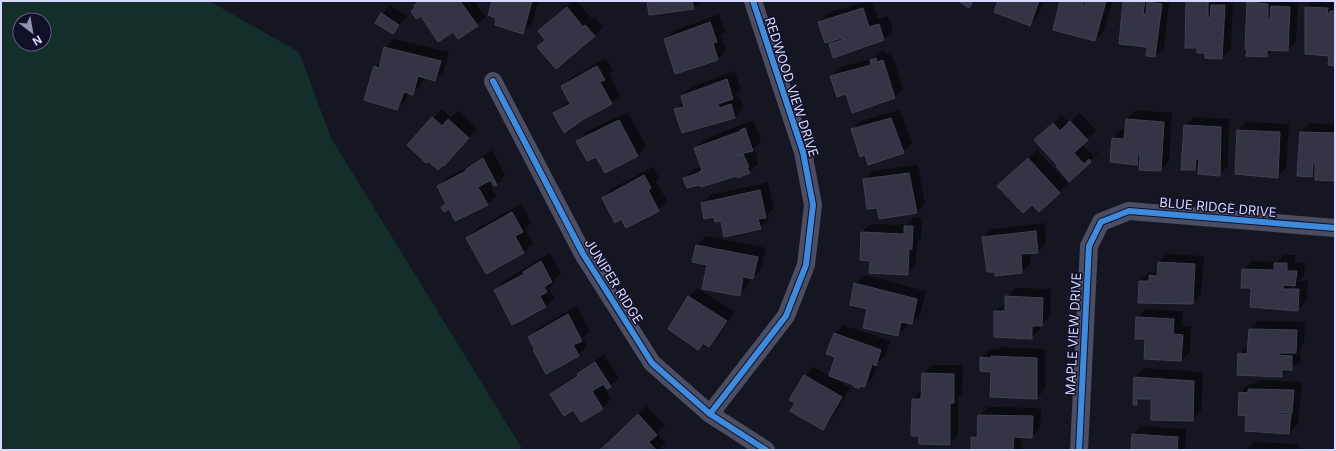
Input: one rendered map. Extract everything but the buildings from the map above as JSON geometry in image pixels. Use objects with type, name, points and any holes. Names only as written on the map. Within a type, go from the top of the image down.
[{"type":"street","name":"REDWOOD VIEW DRIVE","points":[[710,414],[786,316],[806,265],[813,205],[803,152],[753,1]]},
{"type":"street","name":"JUNIPER RIDGE","points":[[493,82],[583,254],[652,363],[710,414],[766,450]]},
{"type":"street","name":"BLUE RIDGE DRIVE","points":[[1101,222],[1129,211],[1335,228]]},
{"type":"street","name":"MAPLE VIEW DRIVE","points":[[1079,450],[1089,246],[1101,222]]},
{"type":"green space","points":[[1,1],[209,1],[299,52],[331,138],[523,450],[1,450]]},
{"type":"cycle path","points":[[710,414],[786,316],[806,265],[813,205],[803,152],[753,1]]},
{"type":"cycle path","points":[[493,81],[583,254],[652,363],[710,414],[766,450]]},
{"type":"cycle path","points":[[1079,450],[1089,246],[1101,222],[1129,211],[1335,228]]}]
